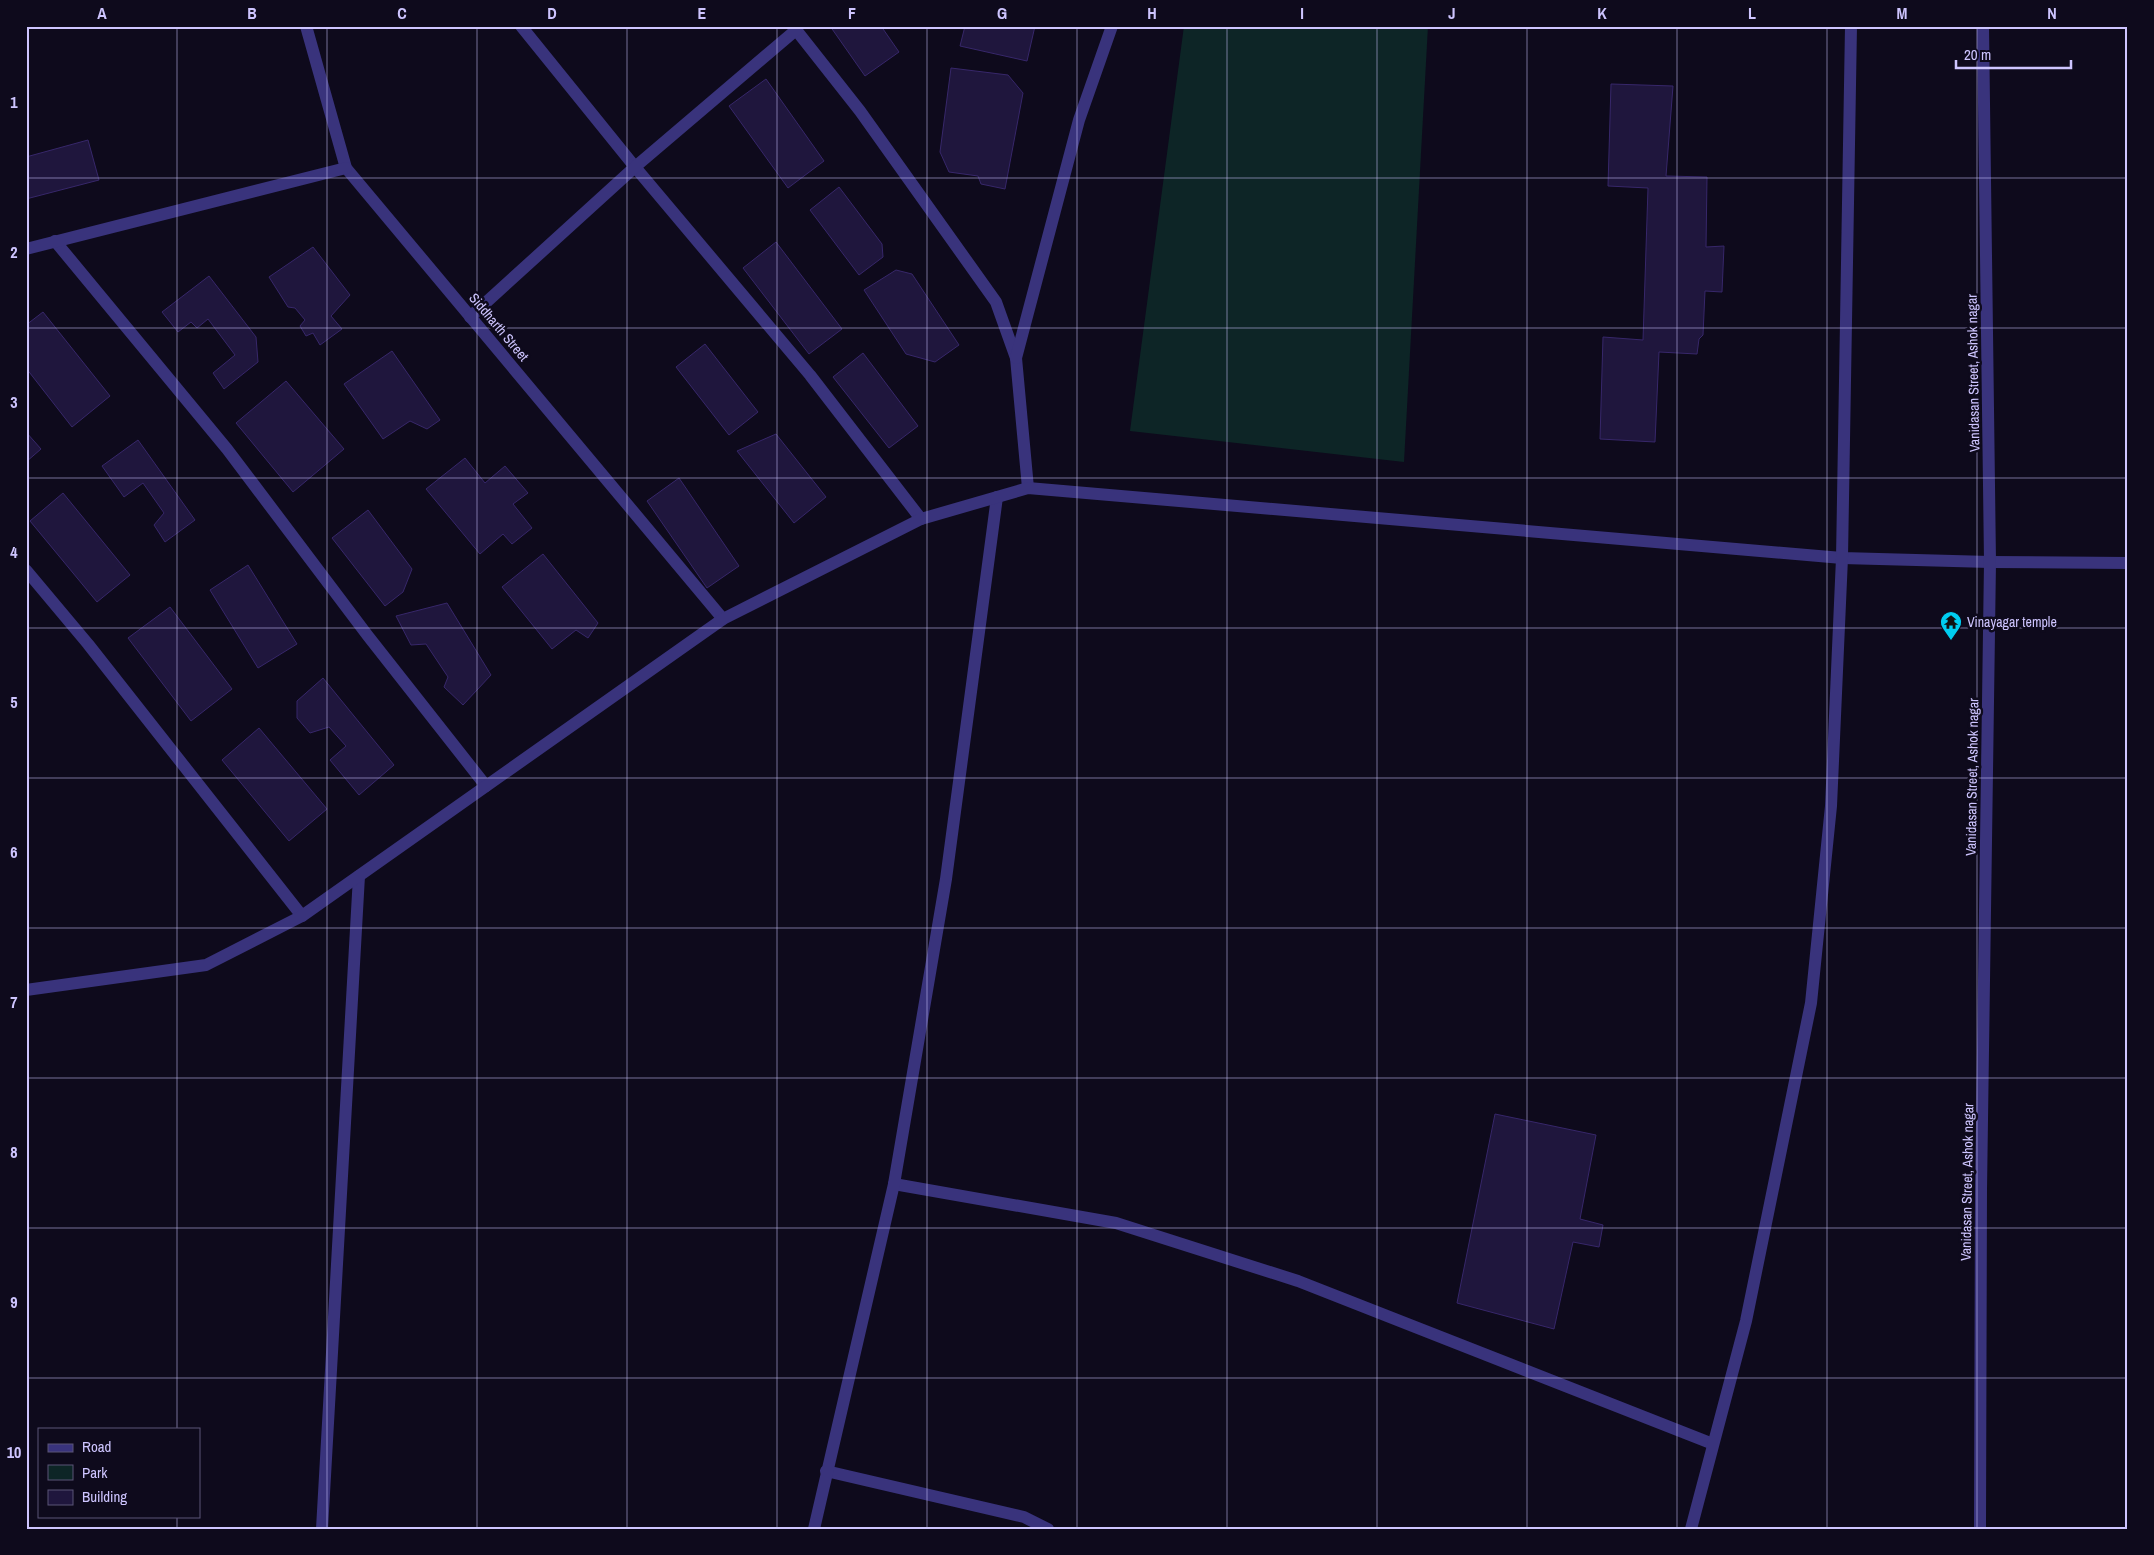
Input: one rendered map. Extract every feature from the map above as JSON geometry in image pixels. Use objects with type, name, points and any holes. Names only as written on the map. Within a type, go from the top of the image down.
[{"type":"street","name":"Siddharth Street","points":[[306,26],[346,168],[723,619]]},
{"type":"street","points":[[521,26],[635,167],[810,375],[921,519]]},
{"type":"street","points":[[1016,358],[1079,120],[1112,26]]},
{"type":"street","points":[[1691,1529],[1746,1321],[1811,1003],[1831,806],[1842,558],[1851,26]]},
{"type":"street","name":"Vanidasan Street, Ashok nagar","points":[[1980,1529],[1981,1190],[1990,562],[1983,26]]},
{"type":"street","points":[[470,317],[635,167],[795,28],[860,111],[996,302],[1016,358],[1028,488]]},
{"type":"street","points":[[26,249],[160,217],[346,168]]},
{"type":"street","points":[[55,241],[227,449],[368,636],[486,786]]},
{"type":"street","points":[[26,990],[206,965],[302,916],[723,619],[921,519],[1028,488],[1842,558],[2128,563]]},
{"type":"street","points":[[814,1529],[894,1184],[946,878],[998,497]]},
{"type":"street","points":[[26,570],[88,644],[302,916]]},
{"type":"street","points":[[322,1529],[359,876]]},
{"type":"street","points":[[894,1184],[1116,1223],[1180,1243],[1298,1281],[1714,1444]]},
{"type":"street","points":[[826,1471],[1024,1517],[1048,1529]]},
{"type":"green space","points":[[1184,26],[1428,26],[1404,462],[1130,431]]},
{"type":"building","points":[[830,26],[881,26],[899,52],[865,76]]},
{"type":"building","points":[[965,26],[1035,26],[1027,61],[960,46]]},
{"type":"building","points":[[951,68],[1008,75],[1023,93],[1005,189],[981,184],[978,176],[949,172],[940,152]]},
{"type":"building","points":[[766,79],[824,161],[788,188],[729,106]]},
{"type":"building","points":[[1611,84],[1673,86],[1666,176],[1707,177],[1706,247],[1724,246],[1722,292],[1705,291],[1703,335],[1699,339],[1697,354],[1659,352],[1655,442],[1600,439],[1603,337],[1643,340],[1648,188],[1608,186]]},
{"type":"building","points":[[88,140],[99,180],[26,199],[26,157]]},
{"type":"building","points":[[839,187],[882,244],[883,257],[859,275],[810,210]]},
{"type":"building","points":[[776,242],[842,329],[809,354],[743,268]]},
{"type":"building","points":[[313,247],[350,295],[331,316],[342,329],[320,345],[313,333],[306,336],[300,326],[305,320],[295,308],[288,307],[269,277]]},
{"type":"building","points":[[896,270],[912,274],[959,345],[935,362],[906,354],[864,290]]},
{"type":"building","points":[[209,276],[256,337],[258,362],[224,389],[213,373],[235,355],[208,319],[197,328],[191,322],[178,332],[162,312]]},
{"type":"building","points":[[43,312],[110,396],[72,427],[26,368],[26,325]]},
{"type":"building","points":[[705,344],[758,412],[729,435],[676,367]]},
{"type":"building","points":[[392,351],[440,420],[427,429],[410,421],[383,439],[344,384]]},
{"type":"building","points":[[863,353],[918,426],[889,448],[833,377]]},
{"type":"building","points":[[286,381],[344,449],[293,492],[236,423]]},
{"type":"building","points":[[26,432],[41,449],[26,462]]},
{"type":"building","points":[[776,434],[826,497],[794,523],[737,451]]},
{"type":"building","points":[[138,440],[195,520],[165,542],[154,525],[164,513],[143,483],[124,497],[102,466]]},
{"type":"building","points":[[465,458],[485,483],[505,466],[528,493],[513,504],[532,528],[512,544],[503,534],[480,554],[426,489]]},
{"type":"building","points":[[679,478],[739,566],[707,588],[647,501]]},
{"type":"building","points":[[63,493],[130,575],[97,602],[30,521]]},
{"type":"building","points":[[368,510],[412,569],[403,592],[385,606],[332,538]]},
{"type":"building","points":[[543,554],[598,623],[588,638],[576,630],[552,649],[502,587]]},
{"type":"building","points":[[248,565],[297,644],[258,668],[210,590]]},
{"type":"building","points":[[447,603],[491,675],[463,705],[444,687],[448,677],[426,644],[411,645],[396,616]]},
{"type":"building","points":[[170,607],[232,689],[191,721],[128,638]]},
{"type":"building","points":[[323,678],[394,765],[359,795],[330,760],[346,746],[329,727],[310,733],[297,718],[297,701]]},
{"type":"building","points":[[259,728],[327,809],[289,841],[222,760]]},
{"type":"building","points":[[1495,1114],[1596,1135],[1580,1219],[1603,1225],[1599,1247],[1573,1242],[1554,1329],[1457,1303]]},
{"type":"place","name":"Vinayagar temple","points":[[1951,641]]}]
